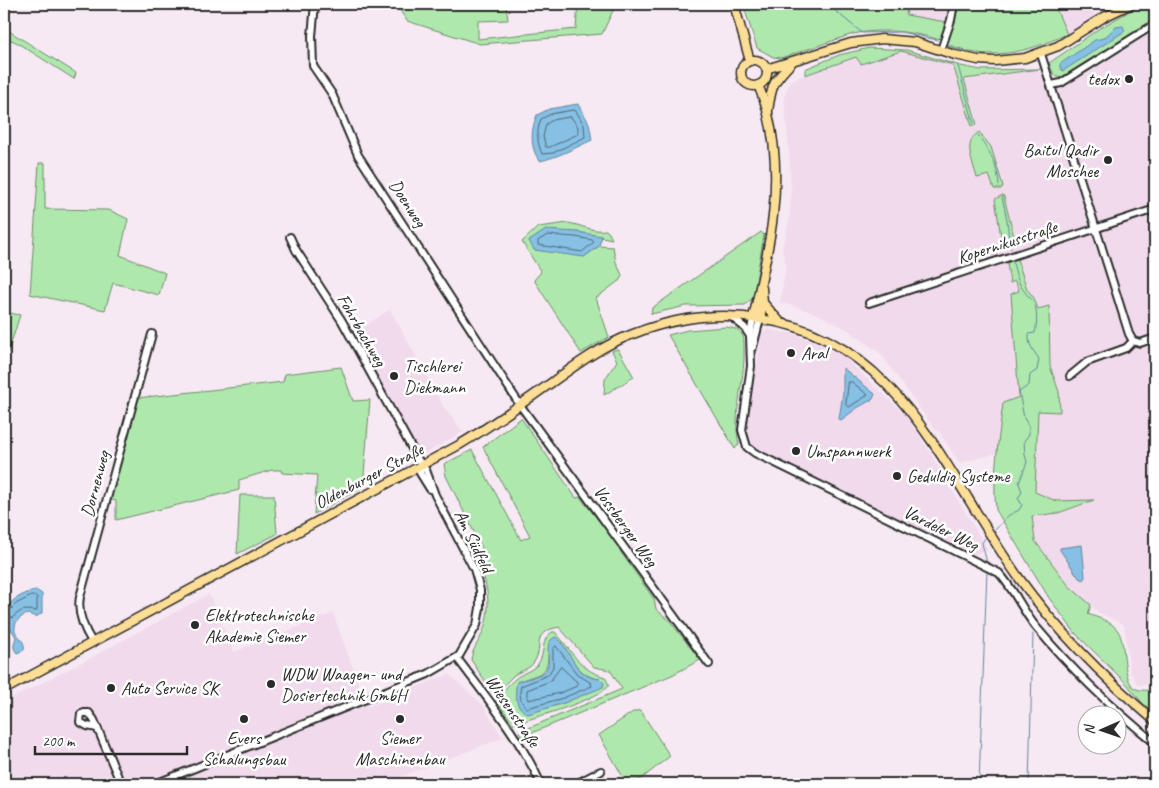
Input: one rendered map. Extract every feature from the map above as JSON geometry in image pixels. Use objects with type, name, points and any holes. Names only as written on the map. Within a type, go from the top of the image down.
[{"type":"main road","points":[[734,4],[750,61]]},
{"type":"main road","points":[[766,69],[851,43],[876,39],[899,39],[966,58],[995,61],[1018,59],[1041,54],[1064,43],[1104,17],[1131,4]]},
{"type":"main road","points":[[754,60],[762,63],[766,69],[764,80],[758,85],[747,83],[742,77],[742,69],[747,63],[754,60]]},
{"type":"main road","points":[[768,112],[774,82],[793,62]]},
{"type":"main road","points":[[756,318],[775,206],[776,186],[774,142],[768,112],[758,85]]},
{"type":"main road","points":[[756,318],[763,303],[762,284]]},
{"type":"main road","points":[[763,303],[780,322]]},
{"type":"main road","name":"Oldenburger Straße","points":[[4,690],[480,432],[596,352],[650,327],[683,319],[730,316],[780,322],[816,334],[846,350],[871,368],[912,413],[939,451],[1009,563],[1050,617],[1128,699],[1155,721]]},
{"type":"street","name":"Doenweg","points":[[315,4],[312,36],[313,66],[332,94],[358,154],[520,405]]},
{"type":"street","points":[[941,50],[954,4]]},
{"type":"street","points":[[1052,85],[1060,83],[1155,24]]},
{"type":"street","points":[[1041,54],[1129,334],[1133,341],[1140,343],[1155,338]]},
{"type":"street","name":"Kopernikusstraße","points":[[869,304],[1155,209]]},
{"type":"street","name":"Fohrbachweg","points":[[290,238],[342,320],[420,466]]},
{"type":"street","points":[[730,316],[744,327],[750,336]]},
{"type":"street","name":"Vardeler Weg","points":[[752,354],[750,336],[756,318]]},
{"type":"street","name":"Vardeler Weg","points":[[756,318],[742,430],[747,447],[755,453],[999,573],[1034,626],[1064,659],[1090,686],[1155,743]]},
{"type":"street","name":"Dornenweg","points":[[92,642],[84,627],[79,608],[80,597],[152,334]]},
{"type":"street","points":[[1070,376],[1087,362],[1126,348],[1133,341]]},
{"type":"street","name":"Vossberger Weg","points":[[520,405],[709,664]]},
{"type":"street","name":"Am Südfeld","points":[[155,784],[428,674],[457,658],[477,626],[480,590],[474,569],[435,495],[426,470],[420,466]]},
{"type":"street","name":"Wiesenstraße","points":[[457,658],[517,741],[541,784]]},
{"type":"street","points":[[97,728],[121,784]]},
{"type":"street","points":[[576,784],[601,771]]},
{"type":"shaded area","points":[[908,4],[951,4],[946,22],[906,15]]},
{"type":"shaded area","points":[[1054,4],[1089,4],[1095,16],[1067,34]]},
{"type":"shaded area","points":[[1155,20],[1155,684],[1138,685],[1130,672],[1124,625],[1098,612],[1069,586],[1035,541],[1032,516],[1058,513],[1093,501],[1056,501],[1035,492],[1038,411],[1060,412],[1059,392],[1050,366],[1049,307],[1039,309],[1027,289],[1017,259],[1010,282],[1015,281],[1019,291],[1011,294],[1019,397],[1003,404],[998,453],[959,463],[939,431],[936,431],[880,353],[848,330],[815,313],[780,302],[786,265],[782,250],[789,222],[791,198],[784,97],[791,80],[857,57],[861,64],[901,51],[953,65],[972,126],[977,124],[963,79],[1040,69],[1046,86]],"holes":[[[979,132],[991,147],[992,186],[989,175],[971,140]],[[1004,197],[1015,241],[1005,243],[1001,237],[999,216]]]},
{"type":"shaded area","points":[[390,309],[444,407],[463,432],[423,455],[414,447],[355,333]]},
{"type":"shaded area","points":[[767,329],[797,335],[823,345],[843,356],[909,418],[988,550],[969,556],[751,447],[746,428],[762,333]]},
{"type":"shaded area","points":[[209,594],[234,652],[333,613],[367,707],[449,674],[483,705],[503,738],[382,784],[4,784],[4,702]]},
{"type":"green space","points":[[401,4],[506,4],[508,20],[478,21],[478,39],[576,29],[578,4],[616,4],[602,34],[480,44],[407,21],[401,12]]},
{"type":"green space","points":[[743,4],[804,4],[807,9],[813,7],[812,4],[908,4],[906,15],[946,22],[940,38],[937,39],[895,31],[864,32],[781,58],[773,57],[757,48]]},
{"type":"green space","points":[[960,4],[1054,4],[1067,34],[1037,46],[1008,53],[977,53],[961,50],[945,45]]},
{"type":"green space","points":[[1142,4],[1155,4],[1155,20],[1060,78],[1054,75],[1049,63],[1100,28]]},
{"type":"green space","points":[[4,28],[76,73],[74,79],[16,42],[4,37]]},
{"type":"green space","points":[[869,48],[907,50],[981,70],[1040,69],[964,79],[977,125],[972,126],[953,65],[901,51],[861,64],[856,57],[805,75],[805,69],[839,55]]},
{"type":"green space","points":[[979,132],[991,147],[1003,186],[1001,189],[994,189],[989,175],[977,178],[971,159],[970,147],[974,136]]},
{"type":"green space","points":[[39,163],[45,163],[45,209],[109,210],[128,219],[120,255],[165,273],[159,295],[113,283],[105,310],[30,294]]},
{"type":"green space","points":[[1003,195],[1015,241],[1005,243],[1001,237],[995,199]]},
{"type":"green space","points":[[568,223],[592,229],[606,230],[612,239],[577,232],[584,257],[599,246],[613,247],[616,262],[622,275],[620,280],[596,298],[609,337],[581,353],[534,280],[541,272],[522,242],[538,227]]},
{"type":"green space","points":[[761,232],[764,235],[753,298],[745,305],[686,306],[651,314],[652,308]]},
{"type":"green space","points":[[1017,259],[1027,289],[1034,298],[1038,309],[1049,306],[1050,366],[1059,392],[1060,412],[1038,411],[1035,492],[1056,501],[1094,500],[1058,513],[1032,516],[1035,541],[1069,586],[1091,605],[1088,614],[1109,622],[1118,631],[1121,637],[1126,671],[1131,685],[1136,689],[1155,690],[1155,714],[1144,705],[1126,683],[1076,634],[1049,598],[996,510],[995,470],[1003,403],[1019,397],[1011,294],[1019,291],[1015,281],[1010,283],[1007,263]]},
{"type":"green space","points":[[4,312],[20,315],[6,359],[4,358]]},
{"type":"green space","points":[[726,327],[740,332],[744,341],[744,363],[737,421],[739,444],[735,449],[668,335],[688,330]]},
{"type":"green space","points":[[618,349],[634,377],[604,395],[605,379],[617,361],[612,351]]},
{"type":"green space","points":[[341,367],[353,401],[370,400],[363,487],[314,514],[317,475],[282,473],[281,470],[272,470],[239,480],[239,490],[116,520],[116,501],[109,499],[137,398],[283,382],[285,374]]},
{"type":"green space","points":[[521,418],[576,498],[580,497],[622,550],[620,551],[654,599],[656,609],[670,621],[700,660],[672,675],[522,737],[519,732],[622,689],[610,670],[594,667],[559,627],[541,636],[537,656],[532,664],[514,675],[494,694],[471,660],[487,616],[487,590],[480,564],[487,558],[446,476],[444,464],[472,450],[521,540],[530,536],[483,447]]},
{"type":"green space","points":[[240,495],[274,495],[277,534],[237,554]]},
{"type":"green space","points":[[555,632],[576,659],[596,674],[605,677],[609,685],[580,702],[513,724],[495,699],[515,679],[538,664],[548,635]],"holes":[[[560,640],[571,659],[581,670],[593,678],[600,679],[564,703],[547,708],[517,682],[544,670],[548,661],[549,643]]]},
{"type":"green space","points":[[640,710],[670,756],[635,784],[627,784],[599,735],[633,712]]},
{"type":"water","points":[[1123,26],[1125,31],[1063,71],[1060,67],[1060,64],[1095,40],[1104,38],[1116,27]]},
{"type":"water","points":[[578,104],[589,123],[592,140],[560,155],[540,161],[536,156],[532,138],[533,126],[537,115],[549,109]]},
{"type":"water","points":[[546,230],[602,236],[599,246],[584,257],[534,250],[529,241]]},
{"type":"water","points":[[843,368],[875,394],[873,399],[841,420],[839,419],[843,393]]},
{"type":"water","points":[[1082,545],[1085,577],[1083,580],[1079,578],[1060,550],[1060,548]]},
{"type":"water","points":[[36,590],[42,594],[42,613],[36,617],[28,614],[16,622],[15,631],[23,642],[24,647],[24,650],[17,653],[14,648],[16,637],[8,625],[5,614],[14,600]]},
{"type":"water","points":[[556,637],[579,669],[584,674],[600,679],[604,683],[603,687],[564,703],[528,714],[520,708],[516,700],[517,682],[544,672],[548,663],[549,643]]},
{"type":"waterway","points":[[827,4],[862,33],[901,32],[937,40]]},
{"type":"waterway","points":[[948,45],[965,50],[964,52]]},
{"type":"waterway","points":[[958,66],[974,124]]},
{"type":"waterway","points":[[978,135],[993,159],[999,186]]},
{"type":"waterway","points":[[1002,197],[1009,239]]},
{"type":"waterway","points":[[994,531],[1009,515],[1019,510],[1022,505],[1018,498],[1022,492],[1019,483],[1027,462],[1024,441],[1029,434],[1029,427],[1024,418],[1019,392],[1029,385],[1030,375],[1037,370],[1039,359],[1029,341],[1029,334],[1035,333],[1037,321],[1036,308],[1033,301],[1020,285],[1013,262]]},
{"type":"waterway","points":[[985,538],[982,543],[987,563]]},
{"type":"waterway","points":[[979,784],[987,570]]},
{"type":"waterway","points":[[1029,784],[1033,634]]},
{"type":"place","name":"tedox","points":[[1129,79]]},
{"type":"place","name":"Baitul Qadir Moschee","points":[[1108,160]]},
{"type":"place","name":"Aral","points":[[791,353]]},
{"type":"place","name":"Tischlerei Diekmann","points":[[394,376]]},
{"type":"place","name":"Umspannwerk","points":[[796,451]]},
{"type":"place","name":"Geduldig Systeme","points":[[897,476]]},
{"type":"place","name":"Elektrotechnische Akademie Siemer","points":[[195,625]]},
{"type":"place","name":"WDW Waagen- und Dosiertechnik GmbH","points":[[271,684]]},
{"type":"place","name":"Auto Service SK","points":[[111,688]]},
{"type":"place","name":"Evers Schalungsbau","points":[[244,719]]},
{"type":"place","name":"Siemer Maschinenbau","points":[[400,719]]}]
